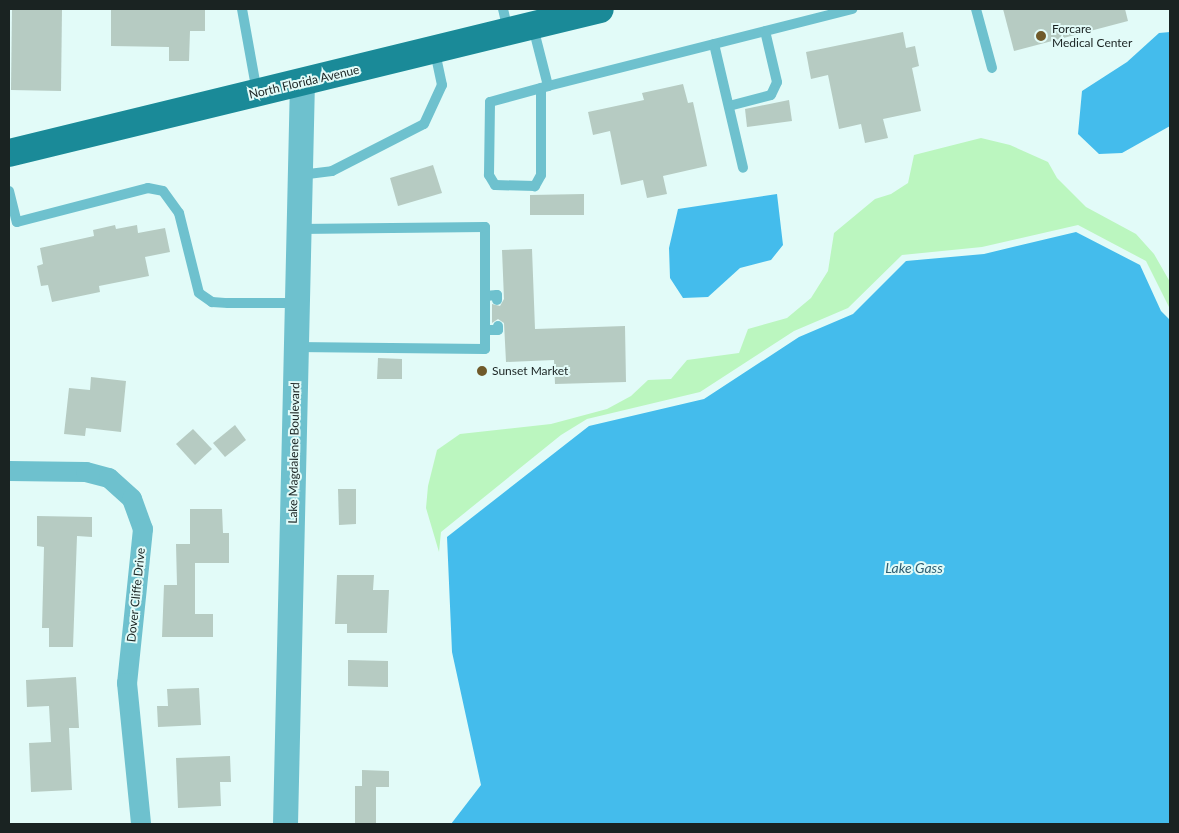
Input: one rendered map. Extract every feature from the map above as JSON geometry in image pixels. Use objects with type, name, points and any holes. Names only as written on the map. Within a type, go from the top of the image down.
[{"type":"main road","name":"North Florida Avenue","points":[[9,154],[436,51],[515,22],[600,9]]},
{"type":"street","name":"Lake Magdalene Boulevard","points":[[285,824],[302,82]]},
{"type":"street","name":"Dover Cliffe Drive","points":[[9,470],[86,472],[109,478],[132,499],[143,529],[127,683],[141,824]]},
{"type":"lane","points":[[242,9],[257,93]]},
{"type":"lane","points":[[515,22],[544,87],[541,174],[535,186],[495,185],[489,175],[490,102],[544,87],[850,9]]},
{"type":"lane","points":[[976,9],[992,68]]},
{"type":"lane","points":[[729,106],[771,95],[777,82],[765,31]]},
{"type":"lane","points":[[714,44],[743,168]]},
{"type":"lane","points":[[300,176],[332,171],[424,124],[442,84],[436,51]]},
{"type":"lane","points":[[9,191],[17,222],[148,188],[163,191],[179,213],[199,293],[212,302],[228,304],[297,303]]},
{"type":"lane","points":[[296,347],[485,348],[485,227],[299,229]]},
{"type":"lane","points":[[485,296],[497,295],[497,300]]},
{"type":"lane","points":[[485,330],[498,330],[498,326]]},
{"type":"green space","points":[[981,138],[1010,145],[1048,162],[1057,178],[1086,207],[1136,234],[1154,254],[1170,282],[1170,309],[1146,261],[1078,225],[982,247],[902,255],[848,308],[794,331],[700,392],[587,419],[561,435],[441,532],[439,552],[426,508],[428,486],[437,450],[460,434],[551,424],[607,409],[631,396],[648,380],[671,379],[687,360],[739,353],[748,329],[787,318],[811,298],[828,271],[834,233],[875,199],[891,194],[908,183],[914,155]]},
{"type":"water","points":[[1170,32],[1170,126],[1122,153],[1099,154],[1078,134],[1082,91],[1127,62],[1159,33]]},
{"type":"water","points":[[777,194],[783,245],[771,260],[740,268],[708,297],[683,298],[670,278],[669,248],[678,209]]},
{"type":"water","name":"Lake Gass","points":[[1076,232],[1140,265],[1161,311],[1170,320],[1170,824],[451,824],[481,785],[452,652],[447,537],[589,426],[704,399],[799,337],[853,314],[906,261],[984,254]]},
{"type":"building","points":[[12,9],[62,9],[61,91],[11,90]]},
{"type":"building","points":[[111,9],[205,9],[205,31],[190,31],[189,61],[169,61],[169,47],[111,46]]},
{"type":"building","name":"Forcare Medical Center","points":[[1003,9],[1125,9],[1128,21],[1014,51]]},
{"type":"building","points":[[903,32],[906,48],[915,46],[919,66],[912,68],[921,111],[883,119],[888,138],[865,143],[861,124],[839,129],[828,75],[811,79],[806,52]]},
{"type":"building","points":[[683,84],[688,103],[693,102],[707,166],[663,176],[667,194],[647,198],[643,180],[621,185],[610,131],[593,135],[588,112],[644,100],[642,93]]},
{"type":"building","points":[[789,100],[792,121],[747,127],[745,109]]},
{"type":"building","points":[[433,165],[442,193],[398,206],[390,178]]},
{"type":"building","points":[[584,194],[584,215],[530,215],[530,195]]},
{"type":"building","points":[[115,225],[116,229],[137,225],[138,233],[165,228],[170,252],[145,257],[149,276],[99,286],[100,292],[52,302],[48,285],[41,286],[37,266],[43,264],[40,248],[94,236],[93,230]]},
{"type":"building","points":[[532,249],[535,329],[625,326],[626,382],[555,384],[554,360],[506,362],[504,323],[498,319],[492,323],[492,304],[500,306],[504,299],[502,250]]},
{"type":"building","points":[[378,358],[402,359],[402,379],[377,379]]},
{"type":"building","points":[[91,377],[126,381],[121,432],[86,428],[85,436],[64,434],[69,388],[90,390]]},
{"type":"building","points":[[235,425],[246,440],[225,457],[213,443]]},
{"type":"building","points":[[193,429],[212,449],[195,465],[176,444]]},
{"type":"building","points":[[338,489],[356,489],[356,524],[339,525]]},
{"type":"building","points":[[190,509],[222,509],[223,533],[229,533],[229,563],[195,563],[195,614],[213,614],[213,637],[162,637],[164,585],[177,585],[176,544],[190,544]]},
{"type":"building","points":[[37,516],[92,517],[92,537],[77,536],[73,647],[49,647],[49,628],[42,628],[44,547],[37,546]]},
{"type":"building","points":[[337,575],[374,575],[373,590],[389,590],[387,633],[347,633],[347,624],[335,624]]},
{"type":"building","points":[[348,660],[388,661],[388,687],[348,686]]},
{"type":"building","points":[[76,677],[79,728],[69,728],[72,790],[31,792],[29,743],[51,742],[49,706],[27,707],[26,680]]},
{"type":"building","points":[[199,688],[201,725],[158,727],[157,706],[168,706],[167,689]]},
{"type":"building","points":[[230,756],[231,782],[220,782],[221,806],[178,808],[176,758]]},
{"type":"building","points":[[362,770],[389,771],[389,787],[376,787],[376,824],[355,824],[355,786],[362,786]]},
{"type":"place","name":"Forcare Medical Center","points":[[1041,36]]},
{"type":"place","name":"Sunset Market","points":[[482,371]]}]
